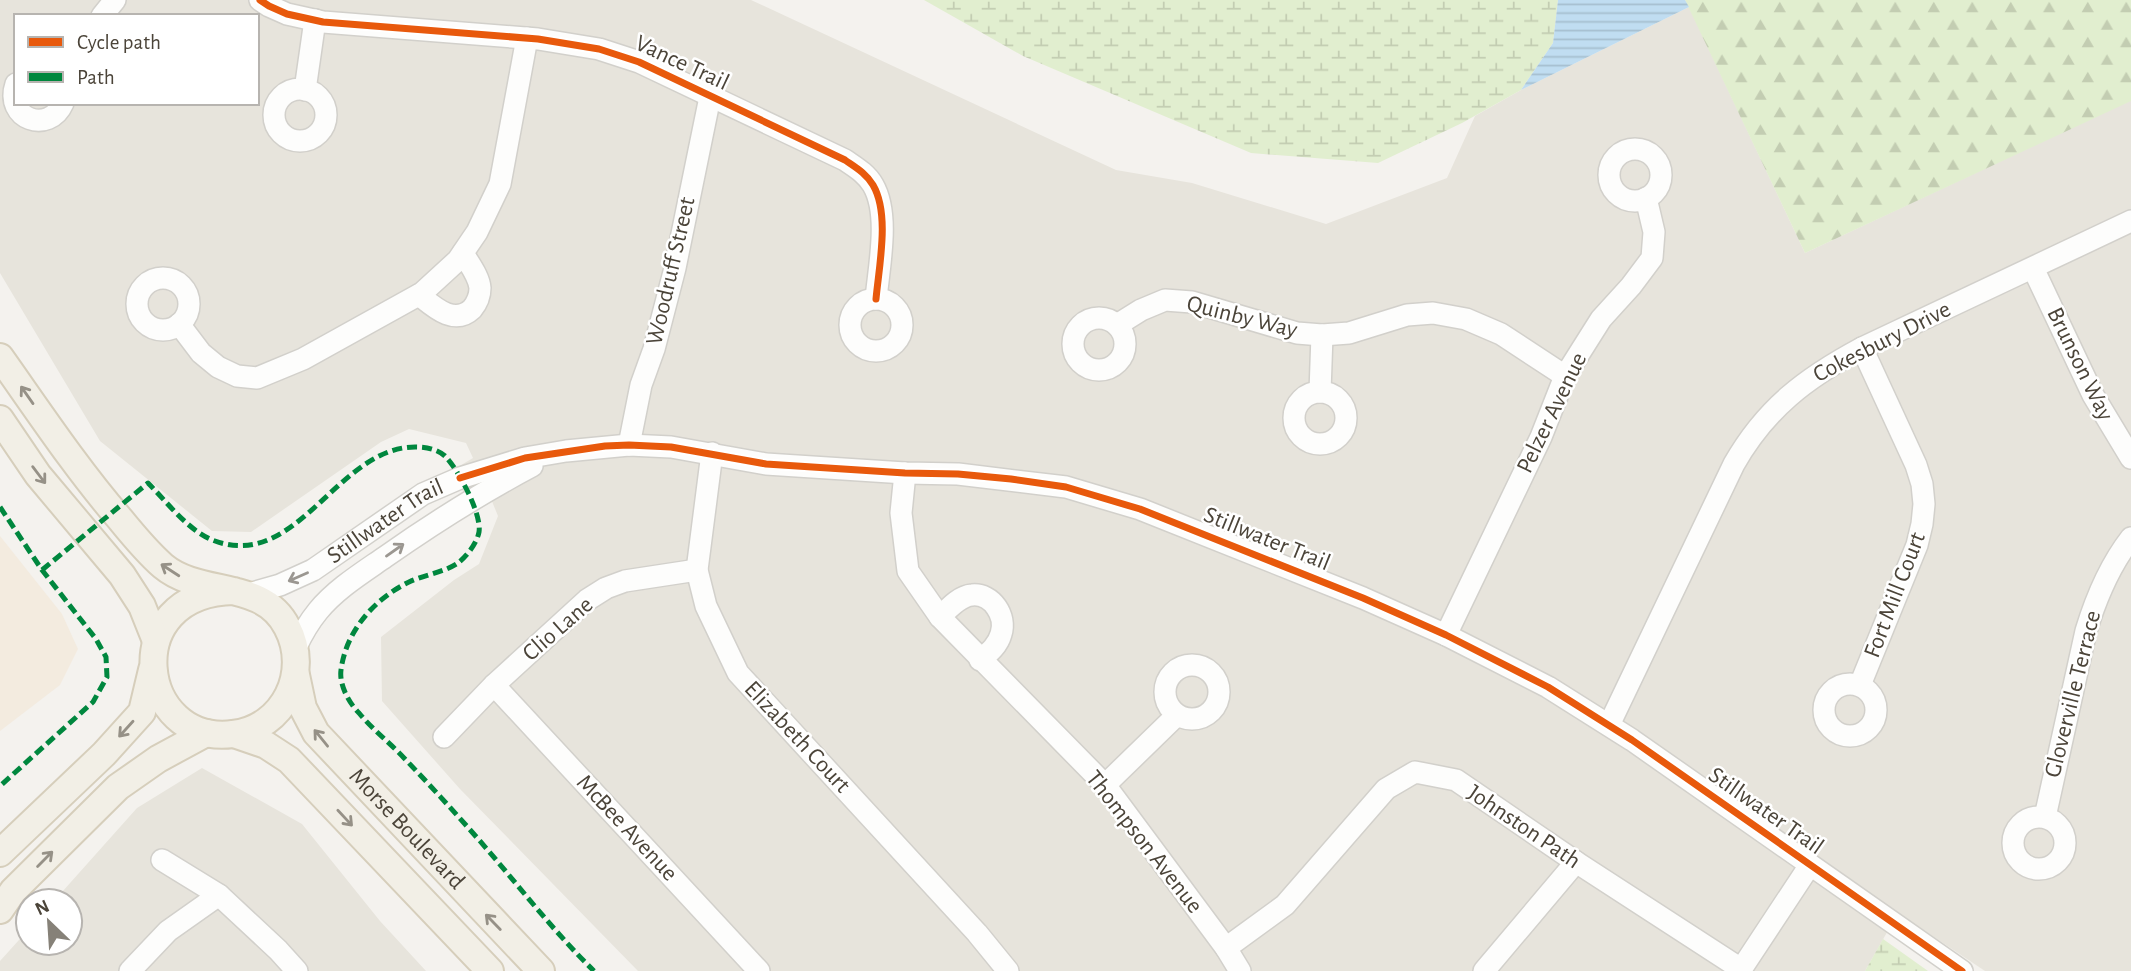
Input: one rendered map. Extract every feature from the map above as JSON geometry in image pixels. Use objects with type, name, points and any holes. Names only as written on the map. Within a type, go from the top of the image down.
[{"type":"main road","points":[[0,357],[92,487],[164,567],[192,583],[242,593],[271,606],[287,625],[296,648],[296,675],[289,696],[275,715],[256,728],[234,734],[206,733],[186,724],[169,709],[157,690],[152,668]]},
{"type":"main road","points":[[0,419],[38,475],[122,575],[142,606],[156,641]]},
{"type":"main road","points":[[0,853],[104,754],[142,712],[156,641],[164,623],[177,608],[194,597],[214,591],[242,593]]},
{"type":"main road","name":"Morse Boulevard","points":[[296,675],[303,708],[316,733],[541,971]]},
{"type":"main road","points":[[0,910],[13,891],[118,787],[206,733]]},
{"type":"main road","name":"Morse Boulevard","points":[[234,734],[266,745],[289,760],[490,971]]},
{"type":"street","points":[[104,14],[115,0]]},
{"type":"street","name":"Vance Trail","points":[[260,0],[288,14],[314,20],[527,38],[576,44],[621,55],[845,160],[861,170],[872,184],[881,212],[876,299]]},
{"type":"street","points":[[304,90],[314,20]]},
{"type":"street","points":[[179,324],[201,353],[218,367],[237,376],[257,379],[303,359],[419,295],[445,274],[463,253],[489,210],[500,184],[527,38]]},
{"type":"street","name":"Woodruff Street","points":[[629,444],[641,386],[654,349],[675,268],[710,97]]},
{"type":"street","points":[[16,105],[22,115],[30,119],[48,119],[56,115],[62,105]]},
{"type":"street","name":"Pelzer Avenue","points":[[1446,635],[1541,437],[1565,376],[1601,319],[1652,258],[1654,232],[1646,198]]},
{"type":"street","name":"Cokesbury Drive","points":[[1609,725],[1747,442],[1778,405],[1824,368],[1862,348],[2131,221]]},
{"type":"street","points":[[419,295],[448,316],[460,316],[470,311],[478,302],[480,290],[478,279],[463,253]]},
{"type":"street","name":"Brunson Way","points":[[2033,268],[2093,395],[2131,458]]},
{"type":"street","name":"Quinby Way","points":[[1117,325],[1141,310],[1165,300],[1192,302],[1297,333],[1322,335],[1349,333],[1407,315],[1433,313],[1466,319],[1501,334],[1565,376]]},
{"type":"street","points":[[1320,392],[1322,335]]},
{"type":"street","name":"Fort Mill Court","points":[[1860,685],[1917,545],[1924,504],[1916,465],[1862,348]]},
{"type":"street","name":"Stillwater Trail","points":[[242,593],[279,585],[313,570],[423,494],[460,478],[525,458],[566,451],[629,444],[671,447],[766,464],[958,474],[1066,487],[1140,509],[1350,593],[1446,635],[1548,687],[1609,725],[1962,971]]},
{"type":"street","name":"Stillwater Trail","points":[[296,648],[304,629],[320,609],[375,564],[500,483],[566,451]]},
{"type":"street","name":"Elizabeth Court","points":[[712,453],[697,570],[706,606],[738,673],[1009,971]]},
{"type":"street","name":"Thompson Avenue","points":[[905,473],[901,513],[908,571],[940,617],[1105,785],[1226,948],[1240,971]]},
{"type":"street","name":"Gloverville Terrace","points":[[2045,817],[2086,631],[2100,592],[2122,549],[2131,538]]},
{"type":"street","name":"Clio Lane","points":[[444,737],[494,685],[587,600],[606,588],[625,581],[697,570]]},
{"type":"street","points":[[940,617],[961,598],[972,594],[993,602],[1003,622],[1002,632],[992,651],[981,660]]},
{"type":"street","name":"McBee Avenue","points":[[494,685],[759,971]]},
{"type":"street","points":[[1105,785],[1177,715]]},
{"type":"street","name":"Johnston Path","points":[[1226,948],[1285,905],[1387,789],[1415,772],[1456,780],[1741,970]]},
{"type":"street","points":[[162,860],[219,895],[297,971]]},
{"type":"street","points":[[1484,971],[1576,862]]},
{"type":"street","points":[[1741,970],[1810,865]]},
{"type":"street","points":[[130,971],[168,931],[219,895]]},
{"type":"shaded area","points":[[0,0],[751,0],[1116,170],[1192,183],[1326,224],[1447,178],[1475,116],[1521,90],[1689,7],[1805,253],[2131,100],[2131,971],[1985,971],[1898,913],[1865,971],[638,971],[460,789],[382,701],[381,637],[454,580],[479,564],[498,516],[489,494],[471,505],[451,471],[473,458],[466,443],[409,429],[381,442],[251,532],[212,531],[100,441],[0,273]]},
{"type":"shaded area","points":[[0,536],[62,614],[78,649],[60,685],[0,731]]},
{"type":"shaded area","points":[[202,768],[302,824],[380,921],[426,971],[0,971],[0,961],[14,946],[14,957],[84,957],[84,887],[66,887],[137,808]]},
{"type":"green space","points":[[924,0],[1558,0],[1553,43],[1521,90],[1462,123],[1378,163],[1251,153],[1023,56]]},
{"type":"green space","points":[[1685,0],[2131,0],[2131,101],[1805,253]]},
{"type":"green space","points":[[1883,939],[1928,971],[1865,971]]},
{"type":"water","points":[[1558,0],[1685,0],[1689,7],[1521,90],[1553,43]]},
{"type":"marked path","points":[[42,570],[148,483],[179,516],[205,537],[244,546],[270,539],[295,524],[363,465],[388,452],[420,447],[445,456],[473,503],[479,524],[476,540],[458,563],[409,582],[373,607],[355,629],[349,642],[341,670],[343,688],[364,719],[447,804],[562,938],[594,971]]},
{"type":"marked path","points":[[0,507],[42,570],[96,639],[106,657],[107,677],[93,702],[0,786]]},
{"type":"cycle path","points":[[260,0],[287,14],[323,22],[538,39],[599,49],[639,62],[845,160],[873,185],[881,210],[882,241],[876,299]]},
{"type":"cycle path","points":[[460,478],[525,458],[629,445],[671,447],[766,464],[1011,479],[1066,487],[1140,509],[1363,598],[1446,635],[1548,687],[1632,740],[1962,971]]}]
